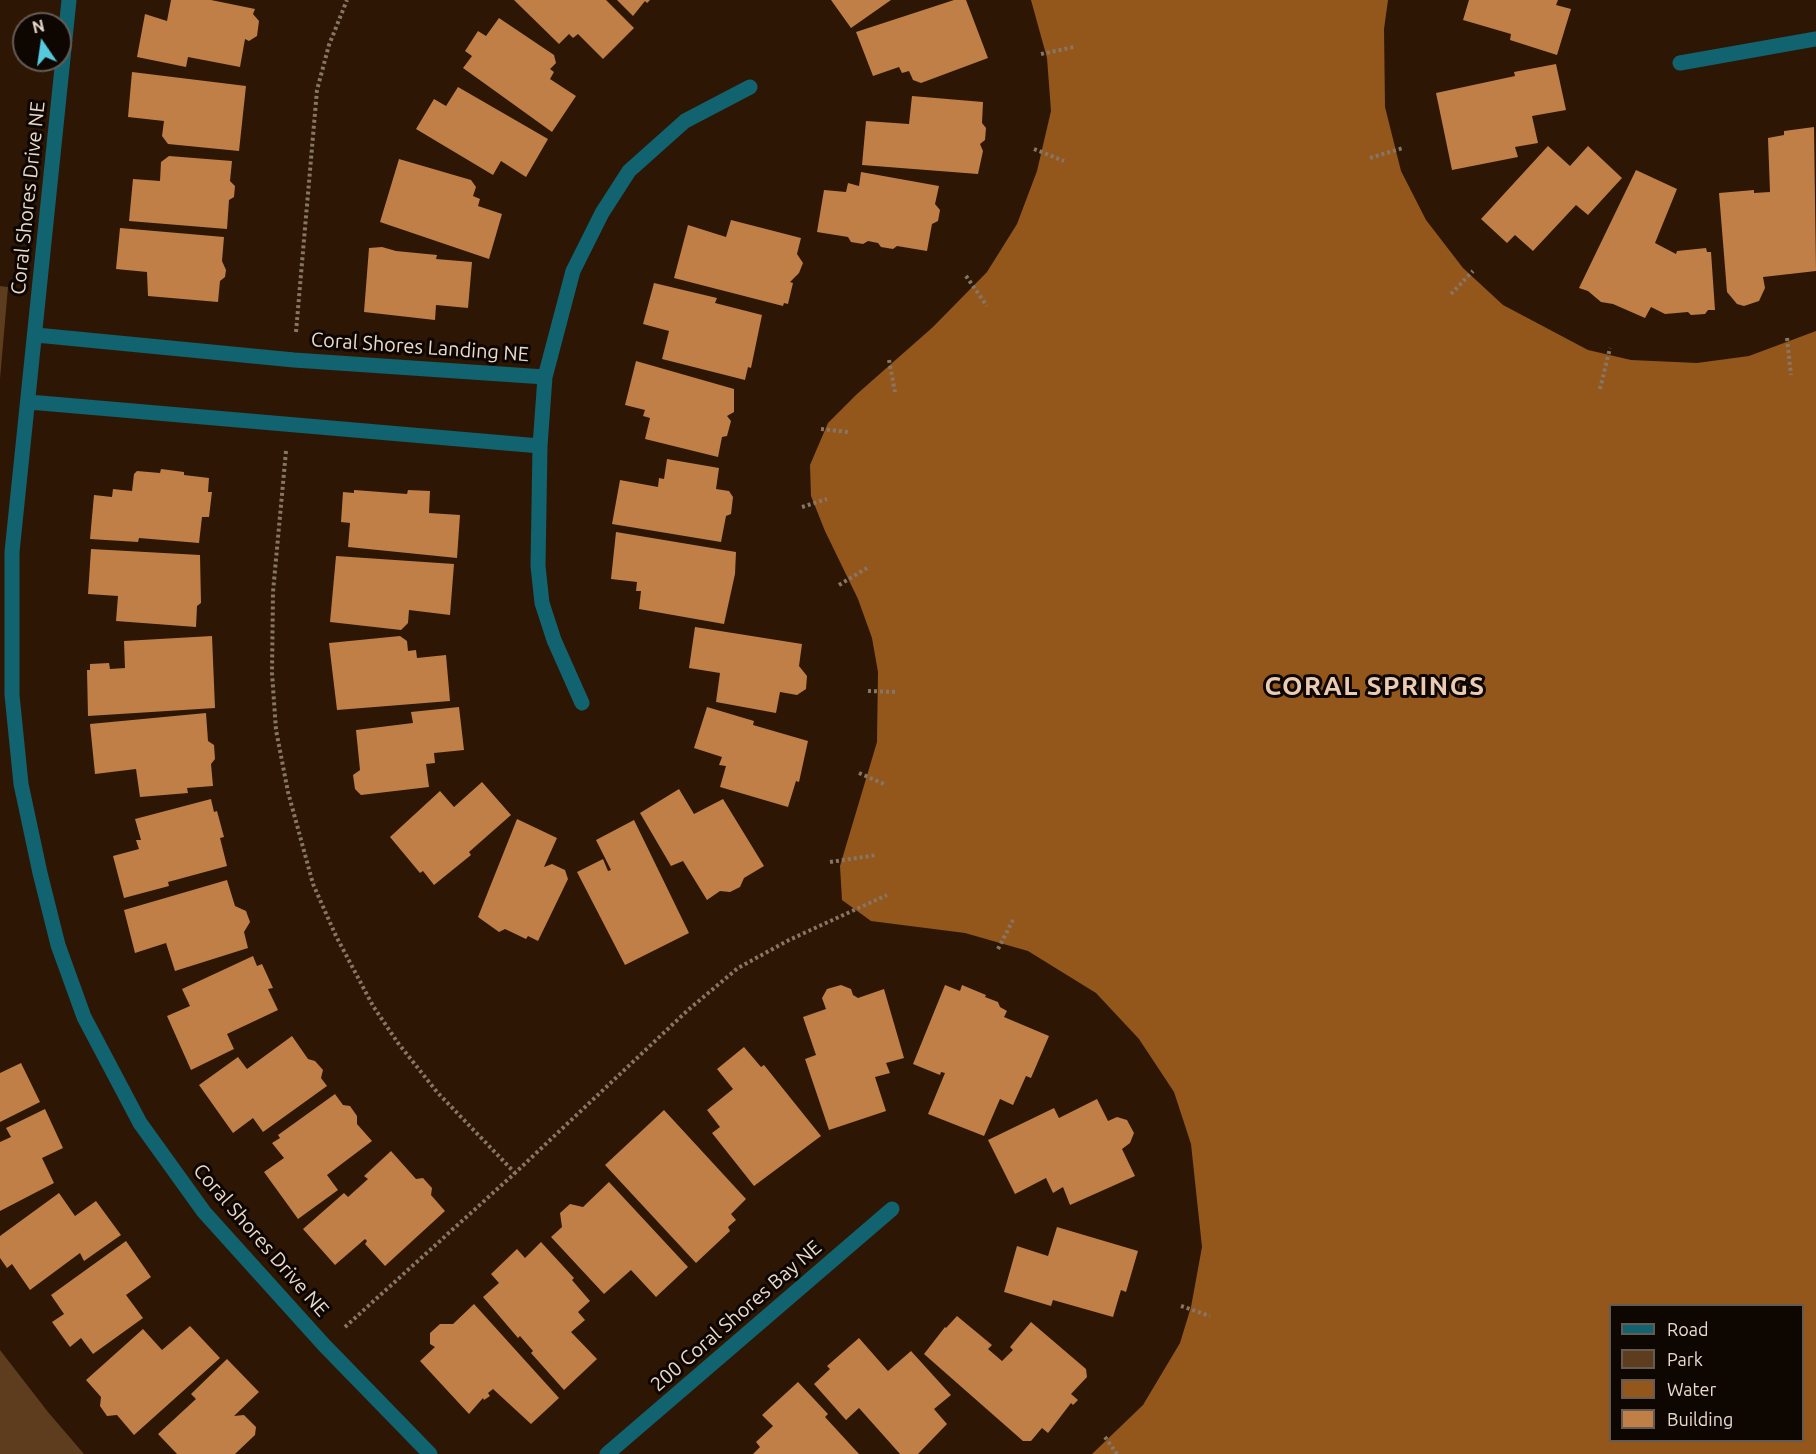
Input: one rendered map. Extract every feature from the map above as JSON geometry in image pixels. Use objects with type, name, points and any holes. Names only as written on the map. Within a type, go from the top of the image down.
[{"type":"street","name":"Coral Shores Drive NE","points":[[69,0],[12,552],[12,695],[21,784],[40,873],[58,945],[84,1017],[140,1123],[204,1212],[324,1345],[430,1454]]},
{"type":"street","points":[[1680,63],[1816,39]]},
{"type":"street","points":[[545,377],[573,272],[602,213],[629,171],[685,121],[750,87]]},
{"type":"street","name":"Coral Shores Landing NE","points":[[36,335],[294,360],[545,377],[540,446],[538,566],[542,603],[554,640],[582,704]]},
{"type":"street","points":[[29,402],[540,446]]},
{"type":"street","name":"200 Coral Shores Bay NE","points":[[607,1454],[892,1209]]},
{"type":"path","points":[[295,339],[317,90],[329,45],[347,0]]},
{"type":"path","points":[[1041,54],[1074,47]]},
{"type":"path","points":[[1370,158],[1403,148]]},
{"type":"path","points":[[1034,149],[1064,161]]},
{"type":"path","points":[[1451,294],[1473,271]]},
{"type":"path","points":[[966,276],[987,306]]},
{"type":"path","points":[[1787,338],[1791,375]]},
{"type":"path","points":[[1600,389],[1610,348]]},
{"type":"path","points":[[889,360],[895,392]]},
{"type":"path","points":[[821,429],[848,432]]},
{"type":"path","points":[[286,450],[273,592],[272,673],[276,730],[288,792],[313,884],[362,986],[398,1043],[437,1092],[515,1173]]},
{"type":"path","points":[[802,507],[827,499]]},
{"type":"path","points":[[839,585],[867,568]]},
{"type":"path","points":[[868,691],[897,692]]},
{"type":"path","points":[[859,772],[884,784]]},
{"type":"path","points":[[830,862],[877,855]]},
{"type":"path","points":[[343,1329],[515,1173],[688,1010],[738,968],[789,939],[887,894]]},
{"type":"path","points":[[998,949],[1013,920]]},
{"type":"path","points":[[1181,1306],[1210,1316]]},
{"type":"path","points":[[1105,1437],[1117,1454]]},
{"type":"green space","points":[[0,286],[8,287],[0,379]]},
{"type":"green space","points":[[0,1350],[48,1412],[84,1454],[0,1454]]},
{"type":"water","points":[[1031,0],[1388,0],[1384,29],[1385,107],[1401,171],[1426,220],[1463,268],[1503,305],[1588,350],[1631,360],[1697,363],[1749,356],[1816,331],[1816,1454],[1092,1454],[1143,1405],[1180,1343],[1191,1307],[1202,1247],[1191,1144],[1174,1092],[1139,1039],[1096,993],[1028,951],[965,933],[871,921],[842,900],[840,866],[877,742],[878,672],[872,638],[858,599],[811,496],[810,465],[828,423],[857,394],[933,327],[987,272],[1017,224],[1037,171],[1051,111],[1047,58]]},
{"type":"building","points":[[171,0],[211,0],[255,9],[253,14],[259,21],[257,36],[249,41],[245,39],[240,67],[188,57],[186,67],[137,57],[145,14],[167,21]]},
{"type":"building","points":[[514,0],[606,0],[634,28],[603,59],[578,34],[573,38],[569,34],[559,44]]},
{"type":"building","points":[[617,0],[650,0],[647,3],[645,1],[633,16]]},
{"type":"building","points":[[831,0],[891,0],[851,28]]},
{"type":"building","points":[[954,0],[966,0],[988,58],[921,83],[913,80],[909,71],[902,73],[899,67],[873,76],[856,32]]},
{"type":"building","points":[[1469,0],[1558,0],[1556,5],[1571,9],[1557,55],[1510,40],[1511,34],[1463,20]]},
{"type":"building","points":[[499,18],[554,55],[556,63],[550,69],[554,72],[550,79],[576,96],[552,132],[463,68],[472,56],[465,51],[478,31],[486,36]]},
{"type":"building","points":[[1556,64],[1566,110],[1532,116],[1538,143],[1515,147],[1518,157],[1452,170],[1436,93],[1515,76],[1514,72]]},
{"type":"building","points":[[132,72],[246,86],[239,151],[168,144],[162,136],[164,121],[128,117]]},
{"type":"building","points":[[458,87],[548,139],[526,177],[501,161],[493,175],[416,129],[434,99],[446,106]]},
{"type":"building","points":[[912,96],[983,102],[982,123],[986,128],[985,140],[980,144],[983,151],[978,174],[862,165],[866,121],[909,124]]},
{"type":"building","points":[[1814,127],[1816,271],[1763,277],[1765,288],[1759,301],[1744,306],[1737,304],[1727,292],[1719,193],[1754,190],[1754,193],[1770,192],[1768,138],[1784,135],[1784,131]]},
{"type":"building","points":[[1548,146],[1570,166],[1588,146],[1622,178],[1588,215],[1576,205],[1533,251],[1515,235],[1507,243],[1481,219]]},
{"type":"building","points":[[169,156],[232,161],[230,181],[235,186],[234,197],[229,200],[227,229],[129,221],[133,179],[160,181],[161,162]]},
{"type":"building","points":[[399,159],[471,180],[476,187],[473,196],[480,199],[478,206],[502,214],[489,259],[380,222]]},
{"type":"building","points":[[1636,170],[1677,189],[1655,243],[1676,254],[1677,251],[1706,248],[1707,252],[1711,252],[1715,310],[1708,310],[1705,314],[1691,315],[1688,312],[1665,314],[1651,307],[1645,318],[1613,304],[1601,302],[1588,291],[1579,288]]},
{"type":"building","points":[[861,172],[939,186],[935,204],[940,210],[938,221],[932,224],[927,251],[897,246],[893,249],[881,247],[878,243],[868,241],[863,244],[851,242],[848,237],[817,232],[824,190],[846,192],[848,183],[859,186]]},
{"type":"building","points":[[731,220],[801,238],[797,254],[803,263],[799,273],[790,282],[793,283],[788,304],[784,303],[783,306],[674,278],[688,225],[726,237]]},
{"type":"building","points":[[120,228],[224,237],[222,261],[226,270],[225,277],[220,281],[218,302],[148,296],[147,272],[116,269]]},
{"type":"building","points":[[382,247],[396,251],[437,255],[436,259],[472,262],[468,308],[436,305],[435,320],[364,312],[369,248]]},
{"type":"building","points":[[654,283],[717,298],[715,303],[762,315],[751,368],[748,367],[745,380],[662,359],[669,331],[643,324]]},
{"type":"building","points":[[636,361],[734,389],[734,412],[727,416],[731,421],[727,436],[722,437],[718,457],[645,439],[650,418],[643,416],[645,410],[625,405]]},
{"type":"building","points":[[667,459],[719,468],[716,489],[729,491],[733,497],[731,514],[726,516],[721,542],[612,524],[620,480],[658,487],[659,478],[664,479]]},
{"type":"building","points":[[161,469],[209,478],[208,492],[212,492],[209,517],[202,517],[199,543],[139,538],[138,542],[90,539],[94,495],[112,497],[113,489],[132,491],[134,474],[137,471],[160,473]]},
{"type":"building","points":[[354,490],[407,494],[408,490],[430,491],[429,513],[460,515],[457,558],[348,547],[350,523],[341,522],[343,492],[354,493]]},
{"type":"building","points":[[616,532],[736,552],[735,574],[724,624],[639,609],[641,591],[636,591],[637,582],[611,579]]},
{"type":"building","points":[[91,549],[200,555],[201,603],[197,606],[196,627],[116,621],[118,596],[88,594]]},
{"type":"building","points":[[336,556],[454,564],[450,615],[409,610],[408,623],[401,630],[330,622]]},
{"type":"building","points":[[695,627],[802,644],[799,666],[807,676],[806,689],[797,695],[780,692],[776,713],[716,702],[720,673],[689,668]]},
{"type":"building","points":[[212,636],[215,708],[88,716],[87,670],[90,670],[90,664],[109,663],[110,669],[125,668],[124,641]]},
{"type":"building","points":[[400,636],[407,641],[408,651],[416,650],[417,658],[446,655],[450,701],[337,710],[329,643]]},
{"type":"building","points":[[459,707],[464,750],[434,753],[435,763],[426,764],[429,787],[361,795],[355,789],[353,775],[360,770],[356,730],[413,723],[411,712]]},
{"type":"building","points":[[707,707],[754,721],[753,725],[808,741],[799,782],[796,781],[788,807],[720,787],[726,766],[719,765],[722,757],[694,748]]},
{"type":"building","points":[[206,713],[208,741],[214,745],[215,759],[211,764],[213,786],[187,788],[188,793],[140,797],[136,769],[95,774],[90,724]]},
{"type":"building","points":[[482,782],[511,815],[469,852],[471,855],[434,885],[423,871],[420,873],[390,837],[440,791],[454,807]]},
{"type":"building","points":[[679,789],[694,814],[723,799],[764,866],[744,878],[740,887],[730,892],[720,891],[707,900],[683,861],[671,866],[640,813]]},
{"type":"building","points":[[211,799],[224,837],[220,838],[227,866],[168,882],[169,886],[124,898],[113,856],[139,849],[136,840],[141,840],[135,819]]},
{"type":"building","points":[[517,819],[557,838],[544,867],[552,864],[565,870],[568,879],[538,941],[528,936],[526,939],[505,929],[499,932],[478,917]]},
{"type":"building","points":[[634,820],[689,933],[625,965],[577,872],[603,859],[608,871],[611,870],[596,840]]},
{"type":"building","points":[[227,880],[235,906],[246,911],[250,922],[244,932],[248,948],[175,971],[166,943],[135,953],[124,910]]},
{"type":"building","points":[[253,956],[257,966],[262,964],[273,988],[268,989],[278,1010],[227,1034],[234,1049],[191,1070],[167,1016],[190,1006],[182,989]]},
{"type":"building","points":[[841,985],[851,989],[853,995],[858,998],[884,989],[904,1058],[886,1063],[890,1073],[875,1077],[886,1111],[829,1130],[805,1059],[816,1055],[803,1017],[826,1009],[822,998],[827,989]]},
{"type":"building","points":[[945,985],[960,991],[962,985],[986,995],[985,997],[998,1002],[1000,1007],[1007,1011],[1004,1017],[1049,1036],[1031,1078],[1026,1076],[1013,1105],[1000,1099],[984,1136],[928,1114],[945,1073],[941,1072],[940,1075],[913,1064]]},
{"type":"building","points":[[292,1036],[308,1059],[315,1061],[323,1070],[321,1078],[327,1086],[263,1132],[253,1118],[233,1133],[199,1085],[238,1057],[247,1069]]},
{"type":"building","points":[[744,1047],[761,1067],[764,1065],[821,1136],[754,1186],[712,1133],[720,1127],[707,1110],[733,1089],[717,1069]]},
{"type":"building","points":[[21,1063],[40,1102],[0,1122],[0,1073]]},
{"type":"building","points":[[335,1094],[343,1105],[350,1106],[357,1116],[357,1124],[372,1141],[327,1175],[338,1190],[298,1219],[264,1172],[284,1158],[272,1143],[280,1138],[278,1135]]},
{"type":"building","points":[[1097,1099],[1108,1121],[1117,1117],[1127,1120],[1134,1133],[1130,1143],[1122,1149],[1135,1176],[1070,1205],[1063,1187],[1053,1193],[1046,1178],[1015,1194],[988,1140],[1054,1108],[1059,1118]]},
{"type":"building","points":[[45,1109],[63,1148],[42,1158],[54,1183],[0,1211],[0,1142],[11,1137],[6,1128]]},
{"type":"building","points":[[664,1110],[746,1199],[731,1214],[736,1220],[728,1227],[730,1231],[696,1263],[605,1165]]},
{"type":"building","points":[[391,1151],[416,1179],[423,1178],[432,1188],[431,1195],[445,1211],[385,1266],[365,1244],[367,1241],[365,1239],[335,1265],[303,1229],[344,1193],[348,1197],[368,1179],[364,1176]]},
{"type":"building","points":[[609,1182],[688,1267],[656,1297],[631,1270],[604,1294],[551,1237],[562,1227],[560,1213],[570,1204],[583,1207]]},
{"type":"building","points":[[59,1193],[75,1216],[96,1201],[121,1235],[84,1261],[80,1253],[30,1290],[12,1264],[7,1268],[0,1258],[0,1236]]},
{"type":"building","points":[[1057,1227],[1138,1251],[1126,1292],[1121,1290],[1113,1317],[1053,1300],[1051,1306],[1004,1292],[1017,1246],[1048,1256]]},
{"type":"building","points":[[126,1241],[151,1277],[126,1295],[143,1318],[93,1354],[81,1338],[70,1347],[52,1322],[64,1314],[51,1295]]},
{"type":"building","points":[[541,1242],[574,1278],[572,1280],[590,1301],[578,1312],[585,1320],[571,1332],[597,1359],[564,1390],[531,1353],[533,1351],[520,1336],[518,1338],[483,1297],[499,1283],[491,1274],[517,1249],[525,1258]]},
{"type":"building","points":[[474,1304],[559,1398],[531,1424],[493,1389],[488,1393],[490,1396],[484,1400],[483,1398],[469,1414],[420,1361],[435,1347],[430,1344],[430,1333],[440,1324],[453,1324]]},
{"type":"building","points":[[957,1316],[992,1345],[988,1349],[1002,1361],[1013,1350],[1010,1347],[1031,1322],[1086,1369],[1087,1377],[1071,1394],[1078,1400],[1073,1405],[1071,1403],[1048,1433],[1042,1428],[1031,1441],[1023,1441],[924,1354],[945,1327]]},
{"type":"building","points":[[190,1326],[220,1358],[134,1435],[117,1415],[107,1416],[100,1406],[101,1397],[86,1380],[143,1329],[162,1350]]},
{"type":"building","points":[[859,1338],[888,1371],[911,1351],[951,1395],[934,1409],[947,1424],[918,1454],[900,1454],[859,1408],[846,1420],[814,1384],[830,1369],[827,1366]]},
{"type":"building","points":[[227,1359],[259,1392],[234,1416],[244,1415],[256,1427],[255,1435],[235,1454],[177,1454],[158,1434],[196,1399],[191,1394]]},
{"type":"building","points":[[798,1382],[828,1414],[825,1417],[859,1454],[753,1454],[760,1447],[756,1442],[773,1426],[762,1415]]},
{"type":"district","name":"CORAL SPRINGS","points":[[1375,686]]}]
